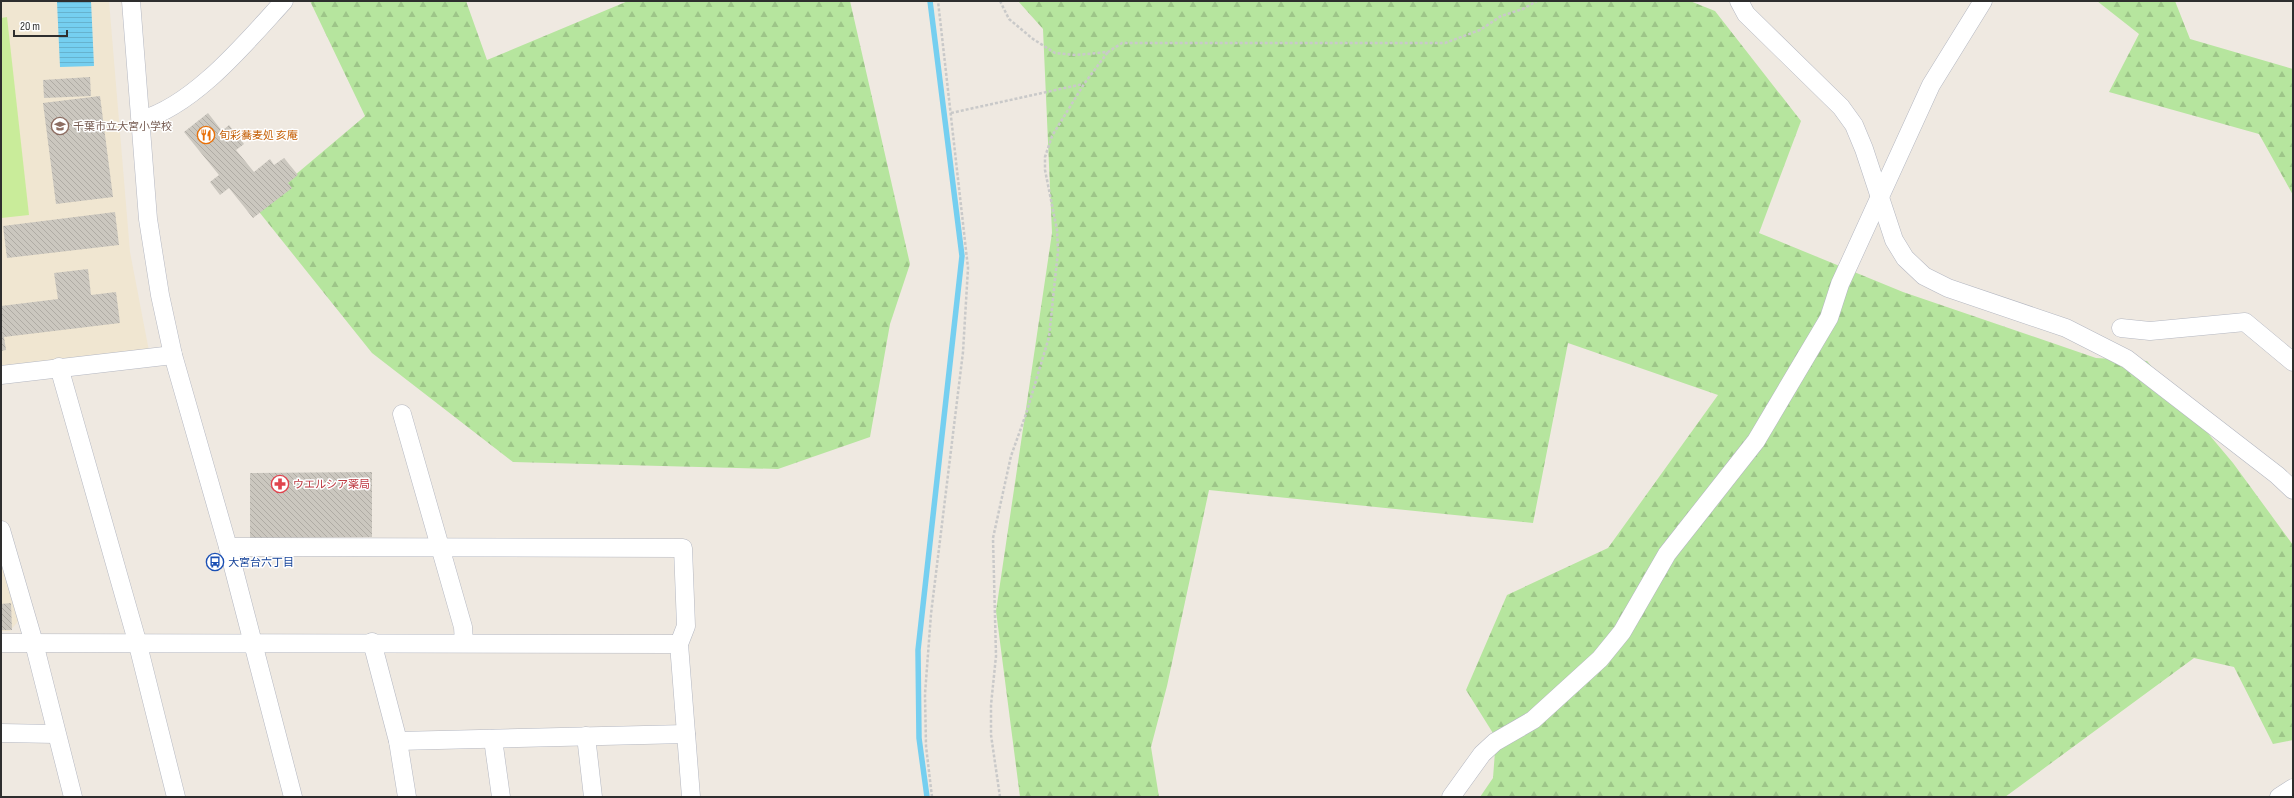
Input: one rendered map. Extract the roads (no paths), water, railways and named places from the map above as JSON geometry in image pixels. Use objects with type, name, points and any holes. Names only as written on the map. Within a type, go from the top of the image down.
[{"type":"street","points":[[131,1],[148,219],[173,355],[228,547],[293,797]]},
{"type":"street","points":[[141,120],[154,116],[172,106],[224,66],[284,1]]},
{"type":"street","points":[[1739,1],[1746,14],[1841,107],[1854,125],[1880,195],[1894,240],[1905,258],[1924,276],[1948,288],[2066,328],[2127,359],[2271,470],[2293,490]]},
{"type":"street","points":[[1451,797],[1482,754],[1495,742],[1533,720],[1600,659],[1622,632],[1667,554],[1760,434],[1829,318],[1840,284],[1931,85],[1983,1]]},
{"type":"street","points":[[2121,328],[2150,331],[2246,322],[2293,362]]},
{"type":"street","points":[[1,375],[59,367],[173,355]]},
{"type":"street","points":[[59,367],[137,641],[176,797]]},
{"type":"street","points":[[402,414],[463,627],[464,643]]},
{"type":"street","points":[[1,530],[34,643],[73,797]]},
{"type":"street","points":[[228,547],[683,548],[686,626],[679,644],[691,797]]},
{"type":"street","points":[[1,643],[137,641],[679,644]]},
{"type":"street","points":[[372,642],[398,741],[407,797]]},
{"type":"street","points":[[1,733],[56,734]]},
{"type":"street","points":[[398,741],[686,734]]},
{"type":"street","points":[[586,736],[593,797]]},
{"type":"street","points":[[493,739],[501,797]]},
{"type":"street","points":[[2279,797],[2293,788]]},
{"type":"water","points":[[91,1],[94,66],[60,67],[57,2]]},
{"type":"waterway","points":[[927,797],[919,738],[918,650],[962,256],[930,1]]},
{"type":"place","name":"千葉市立大宮小学校","points":[[60,126]]},
{"type":"place","name":"旬彩蕎麦処 亥庵","points":[[206,135]]},
{"type":"place","name":"ウエルシア薬局","points":[[280,484]]},
{"type":"place","name":"大宮台六丁目","points":[[215,562]]}]
